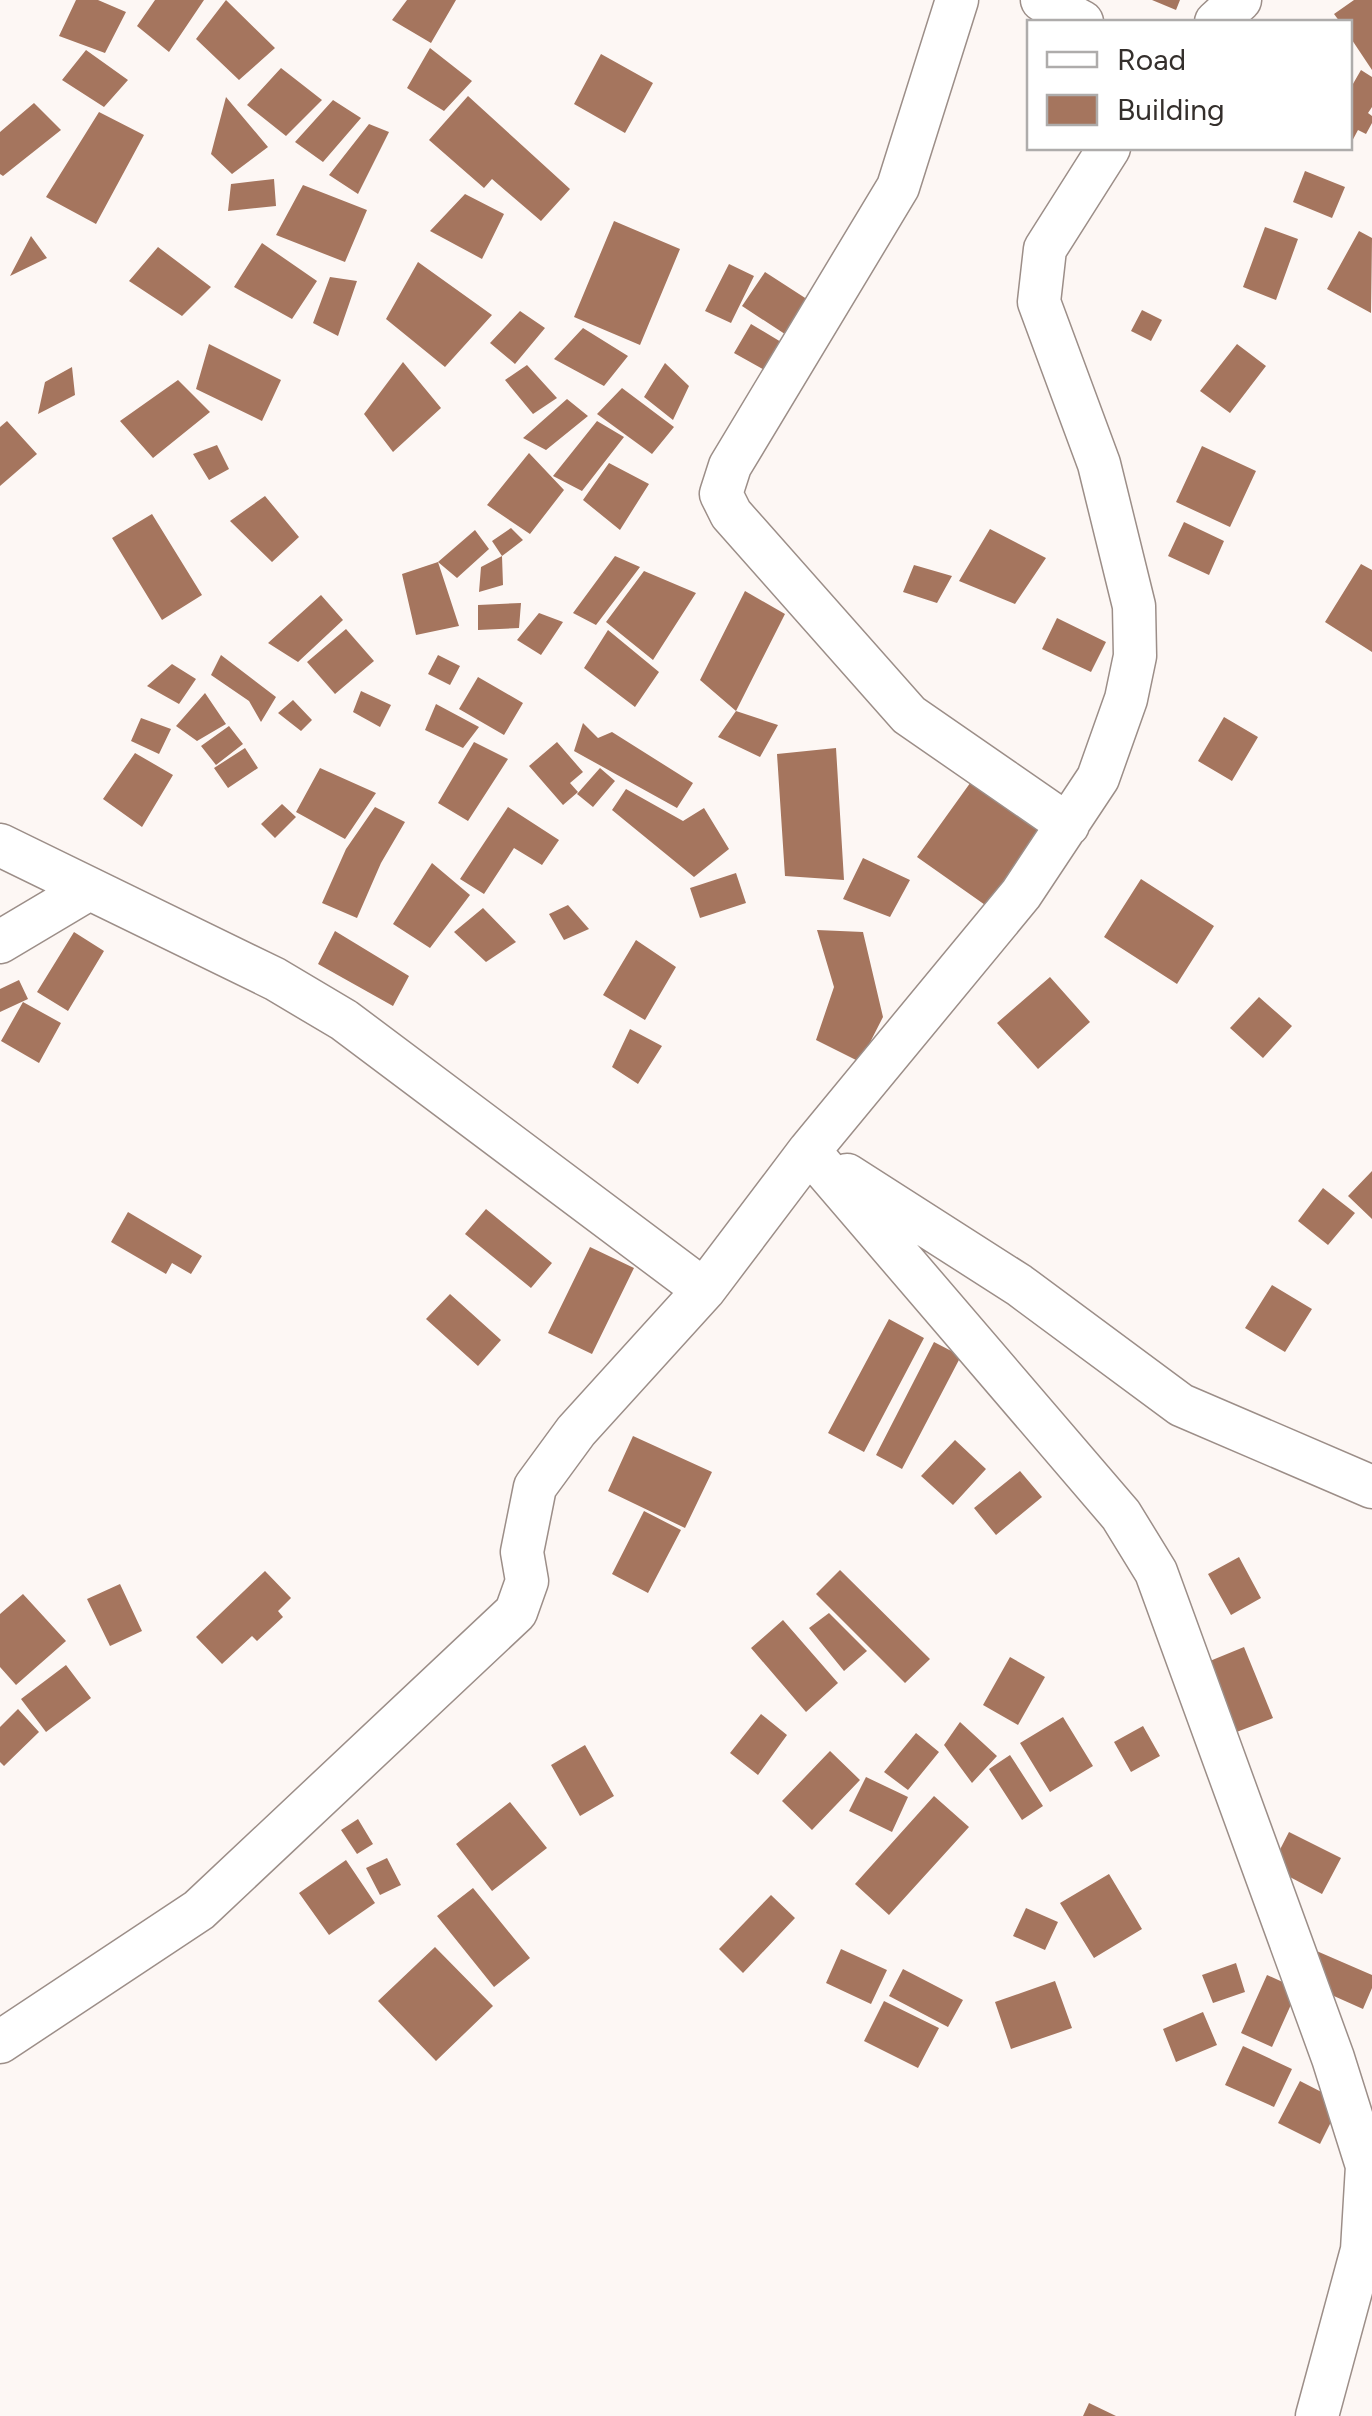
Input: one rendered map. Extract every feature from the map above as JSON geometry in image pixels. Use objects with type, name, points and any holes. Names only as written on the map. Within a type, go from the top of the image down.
[{"type":"street","points":[[957,0],[898,187],[730,466],[721,494],[730,514],[909,716],[1068,825]]},
{"type":"street","points":[[1042,0],[1078,20]]},
{"type":"street","points":[[1218,20],[1240,0]]},
{"type":"street","points":[[0,2042],[199,1910],[516,1612],[527,1581],[522,1552],[535,1487],[576,1430],[704,1290],[809,1151],[1021,894],[1098,778],[1126,699],[1135,656],[1134,606],[1100,464],[1039,302],[1045,250],[1108,150]]},
{"type":"street","points":[[0,846],[274,980],[344,1020],[704,1290]]},
{"type":"street","points":[[0,942],[89,889]]},
{"type":"street","points":[[809,1151],[1018,1285],[1181,1405],[1372,1487]]},
{"type":"street","points":[[809,1151],[1121,1515],[1156,1572],[1332,2058],[1367,2166],[1362,2250],[1317,2416]]},
{"type":"building","points":[[76,0],[98,0],[126,12],[105,53],[59,36]]},
{"type":"building","points":[[155,0],[204,0],[169,52],[137,26]]},
{"type":"building","points":[[226,0],[275,48],[239,80],[196,39]]},
{"type":"building","points":[[407,0],[456,0],[431,43],[392,20]]},
{"type":"building","points":[[1152,0],[1180,0],[1176,10]]},
{"type":"building","points":[[1354,0],[1372,0],[1372,70],[1352,40],[1352,20],[1338,20],[1334,14]]},
{"type":"building","points":[[430,48],[472,81],[444,111],[407,88]]},
{"type":"building","points":[[86,50],[128,80],[104,107],[62,80]]},
{"type":"building","points":[[601,54],[653,83],[625,133],[574,104]]},
{"type":"building","points":[[281,68],[322,100],[286,136],[247,105]]},
{"type":"building","points":[[1361,70],[1372,77],[1372,107],[1368,113],[1372,123],[1366,134],[1358,130],[1352,141],[1352,86]]},
{"type":"building","points":[[468,96],[570,189],[541,221],[492,179],[484,188],[429,140]]},
{"type":"building","points":[[226,97],[268,147],[232,174],[211,154]]},
{"type":"building","points":[[333,100],[361,118],[323,162],[295,142]]},
{"type":"building","points":[[34,103],[61,130],[3,176],[0,132]]},
{"type":"building","points":[[99,112],[144,135],[96,224],[46,197]]},
{"type":"building","points":[[369,124],[389,132],[358,194],[329,175]]},
{"type":"building","points":[[1305,171],[1345,187],[1332,218],[1293,202]]},
{"type":"building","points":[[274,179],[276,206],[228,211],[231,184]]},
{"type":"building","points":[[303,185],[367,210],[345,262],[276,235]]},
{"type":"building","points":[[465,194],[504,214],[482,259],[430,231]]},
{"type":"building","points":[[614,221],[680,249],[640,345],[574,317]]},
{"type":"building","points":[[1265,227],[1298,239],[1276,300],[1243,287]]},
{"type":"building","points":[[1359,231],[1372,238],[1371,313],[1327,289]]},
{"type":"building","points":[[31,236],[47,258],[10,276]]},
{"type":"building","points":[[262,243],[317,281],[292,319],[234,287]]},
{"type":"building","points":[[158,247],[211,287],[182,316],[129,281]]},
{"type":"building","points":[[418,262],[492,315],[445,367],[386,319]]},
{"type":"building","points":[[729,264],[754,276],[731,323],[705,311]]},
{"type":"building","points":[[765,272],[816,305],[794,340],[742,306]]},
{"type":"building","points":[[330,277],[357,281],[338,336],[313,323]]},
{"type":"building","points":[[1142,310],[1162,320],[1151,341],[1131,331]]},
{"type":"building","points":[[520,311],[545,328],[515,364],[490,343]]},
{"type":"building","points":[[751,324],[791,348],[775,376],[734,353]]},
{"type":"building","points":[[583,328],[628,356],[604,386],[554,359]]},
{"type":"building","points":[[209,344],[281,380],[262,421],[196,389]]},
{"type":"building","points":[[1237,344],[1266,366],[1230,413],[1200,391]]},
{"type":"building","points":[[403,362],[441,408],[393,452],[364,414]]},
{"type":"building","points":[[665,363],[689,386],[673,420],[644,397]]},
{"type":"building","points":[[527,365],[557,398],[533,414],[505,380]]},
{"type":"building","points":[[72,367],[75,395],[38,414],[45,382]]},
{"type":"building","points":[[178,380],[210,412],[153,458],[120,421]]},
{"type":"building","points":[[622,388],[674,427],[652,454],[597,414]]},
{"type":"building","points":[[567,399],[588,416],[546,450],[523,438]]},
{"type":"building","points":[[7,421],[37,454],[0,486],[0,427]]},
{"type":"building","points":[[597,421],[624,437],[582,491],[553,476]]},
{"type":"building","points":[[217,445],[229,469],[209,480],[193,454]]},
{"type":"building","points":[[1202,446],[1256,471],[1230,527],[1176,502]]},
{"type":"building","points":[[529,453],[564,490],[530,534],[487,505]]},
{"type":"building","points":[[609,463],[649,484],[620,530],[583,500]]},
{"type":"building","points":[[265,496],[299,537],[272,562],[230,521]]},
{"type":"building","points":[[152,514],[202,595],[162,620],[112,538]]},
{"type":"building","points":[[1184,522],[1224,541],[1209,575],[1168,556]]},
{"type":"building","points":[[511,528],[523,540],[502,556],[492,541]]},
{"type":"building","points":[[990,529],[1046,558],[1015,604],[959,581]]},
{"type":"building","points":[[475,530],[489,549],[457,578],[438,562]]},
{"type":"building","points":[[502,556],[503,585],[479,592],[481,567]]},
{"type":"building","points":[[615,556],[640,567],[596,625],[573,613]]},
{"type":"building","points":[[438,562],[459,626],[416,635],[402,574]]},
{"type":"building","points":[[1361,564],[1372,570],[1372,652],[1325,622]]},
{"type":"building","points":[[914,565],[952,576],[937,603],[903,592]]},
{"type":"building","points":[[644,571],[696,593],[653,660],[606,622]]},
{"type":"building","points":[[745,591],[785,614],[736,711],[700,680]]},
{"type":"building","points":[[321,595],[343,620],[298,662],[268,643]]},
{"type":"building","points":[[521,603],[519,628],[478,630],[478,605]]},
{"type":"building","points":[[539,613],[563,622],[541,655],[517,640]]},
{"type":"building","points":[[1057,618],[1106,642],[1091,672],[1042,649]]},
{"type":"building","points":[[346,629],[374,661],[335,694],[307,662]]},
{"type":"building","points":[[608,630],[659,672],[635,707],[584,668]]},
{"type":"building","points":[[221,655],[276,697],[261,722],[249,701],[211,675]]},
{"type":"building","points":[[438,655],[460,666],[450,685],[428,674]]},
{"type":"building","points":[[172,664],[196,679],[179,704],[147,686]]},
{"type":"building","points":[[478,677],[523,703],[504,735],[459,709]]},
{"type":"building","points":[[361,691],[391,705],[380,727],[353,712]]},
{"type":"building","points":[[205,693],[226,724],[197,741],[176,726]]},
{"type":"building","points":[[293,700],[312,720],[301,731],[278,713]]},
{"type":"building","points":[[436,704],[479,727],[463,748],[425,730]]},
{"type":"building","points":[[736,711],[778,725],[760,757],[718,737]]},
{"type":"building","points":[[1224,717],[1258,737],[1232,781],[1198,761]]},
{"type":"building","points":[[141,718],[171,729],[159,754],[131,741]]},
{"type":"building","points":[[583,723],[598,738],[612,732],[693,783],[677,808],[574,751]]},
{"type":"building","points":[[229,726],[243,744],[216,765],[201,746]]},
{"type":"building","points":[[474,742],[508,759],[468,821],[438,803]]},
{"type":"building","points":[[557,742],[583,772],[570,783],[578,792],[563,805],[529,766]]},
{"type":"building","points":[[245,748],[258,768],[228,788],[214,768]]},
{"type":"building","points":[[836,748],[844,880],[785,876],[777,754]]},
{"type":"building","points":[[135,753],[173,775],[142,827],[103,799]]},
{"type":"building","points":[[320,768],[376,793],[345,839],[296,812]]},
{"type":"building","points":[[600,768],[615,781],[593,807],[577,794]]},
{"type":"building","points":[[973,779],[1044,829],[988,907],[917,857]]},
{"type":"building","points":[[626,789],[683,821],[704,808],[729,849],[694,877],[612,810]]},
{"type":"building","points":[[282,804],[296,817],[275,838],[261,824]]},
{"type":"building","points":[[375,807],[405,822],[381,863],[357,918],[322,903],[346,849]]},
{"type":"building","points":[[508,807],[559,840],[542,865],[514,848],[484,894],[460,879]]},
{"type":"building","points":[[863,858],[910,880],[890,917],[843,899]]},
{"type":"building","points":[[432,863],[470,895],[430,948],[393,924]]},
{"type":"building","points":[[736,873],[746,903],[700,918],[690,888]]},
{"type":"building","points":[[1141,879],[1214,926],[1177,984],[1104,937]]},
{"type":"building","points":[[568,905],[589,929],[564,940],[549,914]]},
{"type":"building","points":[[483,908],[516,942],[486,962],[454,932]]},
{"type":"building","points":[[817,930],[863,932],[883,1017],[860,1062],[816,1040],[834,987]]},
{"type":"building","points":[[335,931],[409,976],[393,1006],[318,964]]},
{"type":"building","points":[[74,932],[104,951],[68,1011],[37,992]]},
{"type":"building","points":[[636,940],[676,967],[645,1020],[603,995]]},
{"type":"building","points":[[1050,977],[1090,1022],[1038,1069],[997,1023]]},
{"type":"building","points":[[19,980],[28,999],[0,1012],[0,989]]},
{"type":"building","points":[[1259,997],[1292,1026],[1263,1058],[1230,1028]]},
{"type":"building","points":[[23,1002],[61,1023],[39,1063],[1,1041]]},
{"type":"building","points":[[630,1029],[662,1046],[638,1084],[612,1067]]},
{"type":"building","points":[[1372,1171],[1372,1219],[1348,1196]]},
{"type":"building","points":[[1323,1188],[1355,1213],[1328,1245],[1298,1221]]},
{"type":"building","points":[[486,1209],[552,1263],[531,1288],[465,1234]]},
{"type":"building","points":[[128,1212],[202,1256],[191,1274],[172,1263],[166,1274],[111,1242]]},
{"type":"building","points":[[590,1247],[634,1268],[592,1354],[548,1333]]},
{"type":"building","points":[[1272,1285],[1312,1309],[1285,1352],[1245,1328]]},
{"type":"building","points":[[450,1294],[501,1340],[478,1366],[426,1319]]},
{"type":"building","points":[[889,1319],[924,1338],[864,1452],[828,1433]]},
{"type":"building","points":[[934,1342],[961,1356],[902,1469],[876,1455]]},
{"type":"building","points":[[633,1436],[712,1472],[685,1528],[608,1491]]},
{"type":"building","points":[[955,1440],[986,1469],[953,1505],[921,1476]]},
{"type":"building","points":[[1020,1471],[1042,1497],[996,1535],[974,1508]]},
{"type":"building","points":[[644,1511],[681,1530],[648,1593],[612,1574]]},
{"type":"building","points":[[1239,1557],[1261,1598],[1231,1615],[1208,1574]]},
{"type":"building","points":[[840,1570],[930,1659],[905,1683],[816,1594]]},
{"type":"building","points":[[265,1571],[291,1598],[278,1611],[283,1617],[257,1641],[252,1636],[222,1664],[196,1637]]},
{"type":"building","points":[[120,1584],[142,1631],[110,1646],[87,1599]]},
{"type":"building","points":[[23,1594],[66,1641],[16,1685],[0,1667],[0,1614]]},
{"type":"building","points":[[829,1613],[867,1651],[844,1671],[809,1628]]},
{"type":"building","points":[[783,1620],[838,1683],[806,1712],[751,1648]]},
{"type":"building","points":[[1244,1647],[1273,1718],[1234,1733],[1205,1663]]},
{"type":"building","points":[[1010,1657],[1045,1677],[1018,1725],[983,1705]]},
{"type":"building","points":[[66,1665],[91,1698],[46,1732],[21,1699]]},
{"type":"building","points":[[18,1709],[39,1732],[4,1766],[0,1762],[0,1727]]},
{"type":"building","points":[[761,1714],[787,1735],[758,1775],[730,1753]]},
{"type":"building","points":[[1063,1717],[1093,1766],[1050,1792],[1020,1743]]},
{"type":"building","points":[[960,1722],[997,1756],[972,1783],[944,1745]]},
{"type":"building","points":[[1143,1726],[1160,1756],[1131,1772],[1114,1742]]},
{"type":"building","points":[[916,1733],[939,1752],[908,1790],[884,1772]]},
{"type":"building","points":[[585,1745],[614,1796],[580,1816],[551,1765]]},
{"type":"building","points":[[830,1751],[860,1780],[812,1830],[782,1801]]},
{"type":"building","points":[[1010,1755],[1043,1806],[1022,1820],[989,1769]]},
{"type":"building","points":[[866,1777],[908,1797],[892,1832],[849,1811]]},
{"type":"building","points":[[934,1796],[969,1827],[889,1915],[855,1884]]},
{"type":"building","points":[[510,1802],[547,1848],[492,1891],[456,1844]]},
{"type":"building","points":[[358,1819],[373,1844],[357,1854],[341,1830]]},
{"type":"building","points":[[1289,1832],[1341,1858],[1322,1894],[1271,1867]]},
{"type":"building","points":[[387,1858],[401,1885],[380,1895],[366,1868]]},
{"type":"building","points":[[346,1860],[375,1903],[329,1935],[299,1893]]},
{"type":"building","points":[[1109,1874],[1142,1929],[1094,1958],[1060,1903]]},
{"type":"building","points":[[473,1888],[530,1958],[494,1987],[437,1916]]},
{"type":"building","points":[[771,1895],[795,1918],[743,1973],[719,1949]]},
{"type":"building","points":[[1026,1908],[1058,1922],[1045,1950],[1013,1936]]},
{"type":"building","points":[[435,1947],[493,2006],[436,2061],[378,2001]]},
{"type":"building","points":[[841,1949],[887,1970],[871,2004],[826,1983]]},
{"type":"building","points":[[1312,1949],[1372,1975],[1372,1988],[1363,2009],[1298,1980]]},
{"type":"building","points":[[1236,1963],[1245,1992],[1213,2003],[1202,1975]]},
{"type":"building","points":[[903,1969],[963,2000],[948,2027],[889,1996]]},
{"type":"building","points":[[1267,1975],[1298,1989],[1272,2047],[1241,2033]]},
{"type":"building","points":[[1055,1981],[1072,2028],[1011,2049],[995,2002]]},
{"type":"building","points":[[884,2001],[939,2028],[918,2068],[864,2041]]},
{"type":"building","points":[[1203,2012],[1217,2045],[1176,2062],[1163,2029]]},
{"type":"building","points":[[1243,2046],[1292,2069],[1274,2107],[1225,2085]]},
{"type":"building","points":[[1300,2081],[1341,2102],[1320,2144],[1278,2123]]},
{"type":"building","points":[[1089,2403],[1116,2416],[1083,2416]]}]
